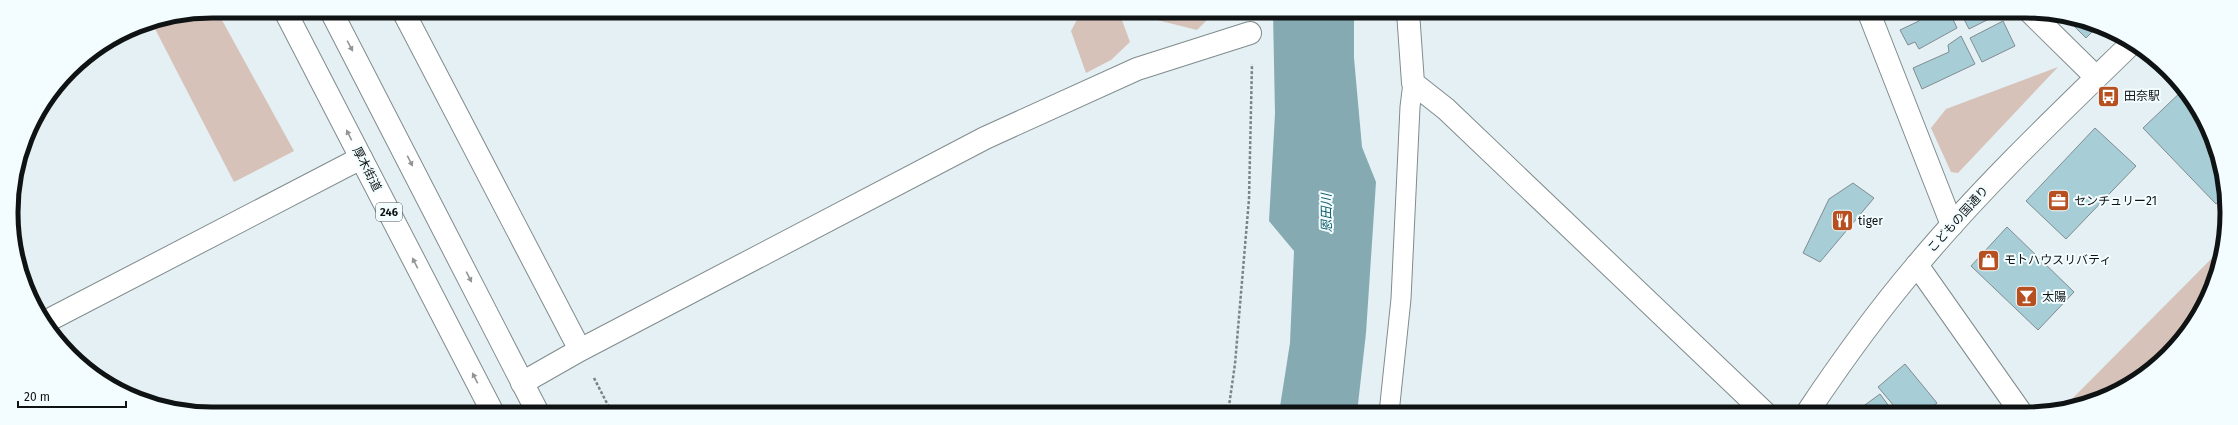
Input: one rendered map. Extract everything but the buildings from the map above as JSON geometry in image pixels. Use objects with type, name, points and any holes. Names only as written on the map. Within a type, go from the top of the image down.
[{"type":"main road","name":"厚木街道","points":[[289,18],[490,407]]},
{"type":"main road","points":[[336,18],[535,407]]},
{"type":"main road","points":[[407,18],[580,350]]},
{"type":"main road","points":[[1408,18],[1413,83],[1446,109],[1753,407]]},
{"type":"main road","points":[[1871,18],[1952,224]]},
{"type":"main road","points":[[2036,18],[2096,77]]},
{"type":"main road","points":[[522,383],[580,350],[985,138],[1138,69],[1250,33]]},
{"type":"main road","name":"こどもの国通り","points":[[1811,407],[1843,360],[1916,265],[1952,224],[2096,77],[2128,47]]},
{"type":"main road","points":[[50,319],[361,158]]},
{"type":"main road","points":[[1916,265],[2017,407]]},
{"type":"lane","points":[[1390,407],[1400,299],[1410,107],[1413,83]]},
{"type":"path","points":[[1229,407],[1235,364],[1250,199],[1252,81],[1250,33]]},
{"type":"path","points":[[580,350],[609,407]]},
{"type":"shaded area","points":[[200,18],[221,18],[294,151],[234,182],[154,27]]},
{"type":"shaded area","points":[[1078,18],[1121,18],[1130,42],[1111,60],[1086,73],[1071,31]]},
{"type":"shaded area","points":[[1156,18],[1209,18],[1197,30],[1157,20]]},
{"type":"shaded area","points":[[2058,67],[1958,173],[1951,172],[1931,128],[1946,109]]},
{"type":"shaded area","points":[[2215,255],[2210,275],[2200,299],[2187,321],[2172,341],[2154,359],[2123,381],[2088,397],[2069,402]]},
{"type":"water","name":"恩田川","points":[[1273,18],[1354,18],[1354,58],[1362,147],[1376,182],[1366,333],[1358,407],[1280,407],[1290,343],[1294,251],[1269,221],[1275,114]]},
{"type":"place","name":"田奈駅","points":[[2108,96]]},
{"type":"place","name":"センチュリー21","points":[[2058,201]]},
{"type":"place","name":"tiger","points":[[1842,221]]},
{"type":"place","name":"モトハウスリバティ","points":[[1989,260]]},
{"type":"place","name":"太陽","points":[[2026,297]]}]
